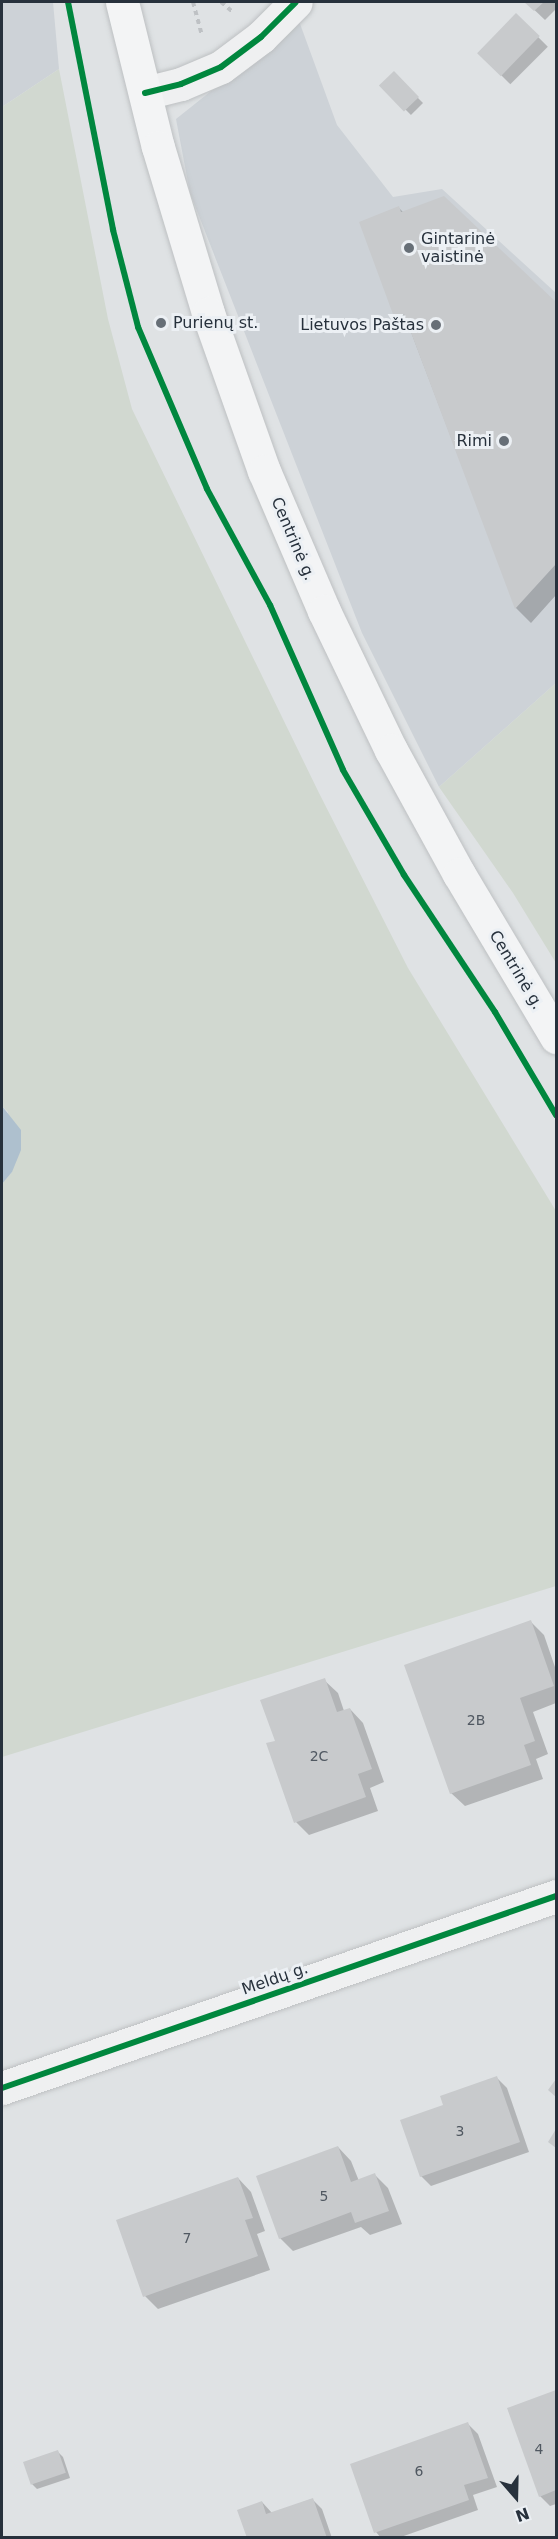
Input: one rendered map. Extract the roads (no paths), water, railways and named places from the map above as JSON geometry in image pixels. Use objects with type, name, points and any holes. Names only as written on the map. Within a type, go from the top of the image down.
[{"type":"main road","name":"Centrinė g.","points":[[122,2],[158,147],[208,313],[264,471],[324,611],[402,771],[459,874],[556,1037]]},
{"type":"street","points":[[145,93],[181,84],[221,67],[261,36],[296,2]]},
{"type":"street","name":"Meldų g.","points":[[2,2088],[556,1896]]},
{"type":"water","points":[[2,1106],[21,1130],[21,1150],[12,1172],[2,1184]]},
{"type":"place","name":"Gintarinė vaistinė","points":[[409,248]]},
{"type":"place","name":"Purienų st.","points":[[161,323]]},
{"type":"place","name":"Lietuvos Paštas","points":[[436,325]]},
{"type":"place","name":"Rimi","points":[[504,441]]}]
